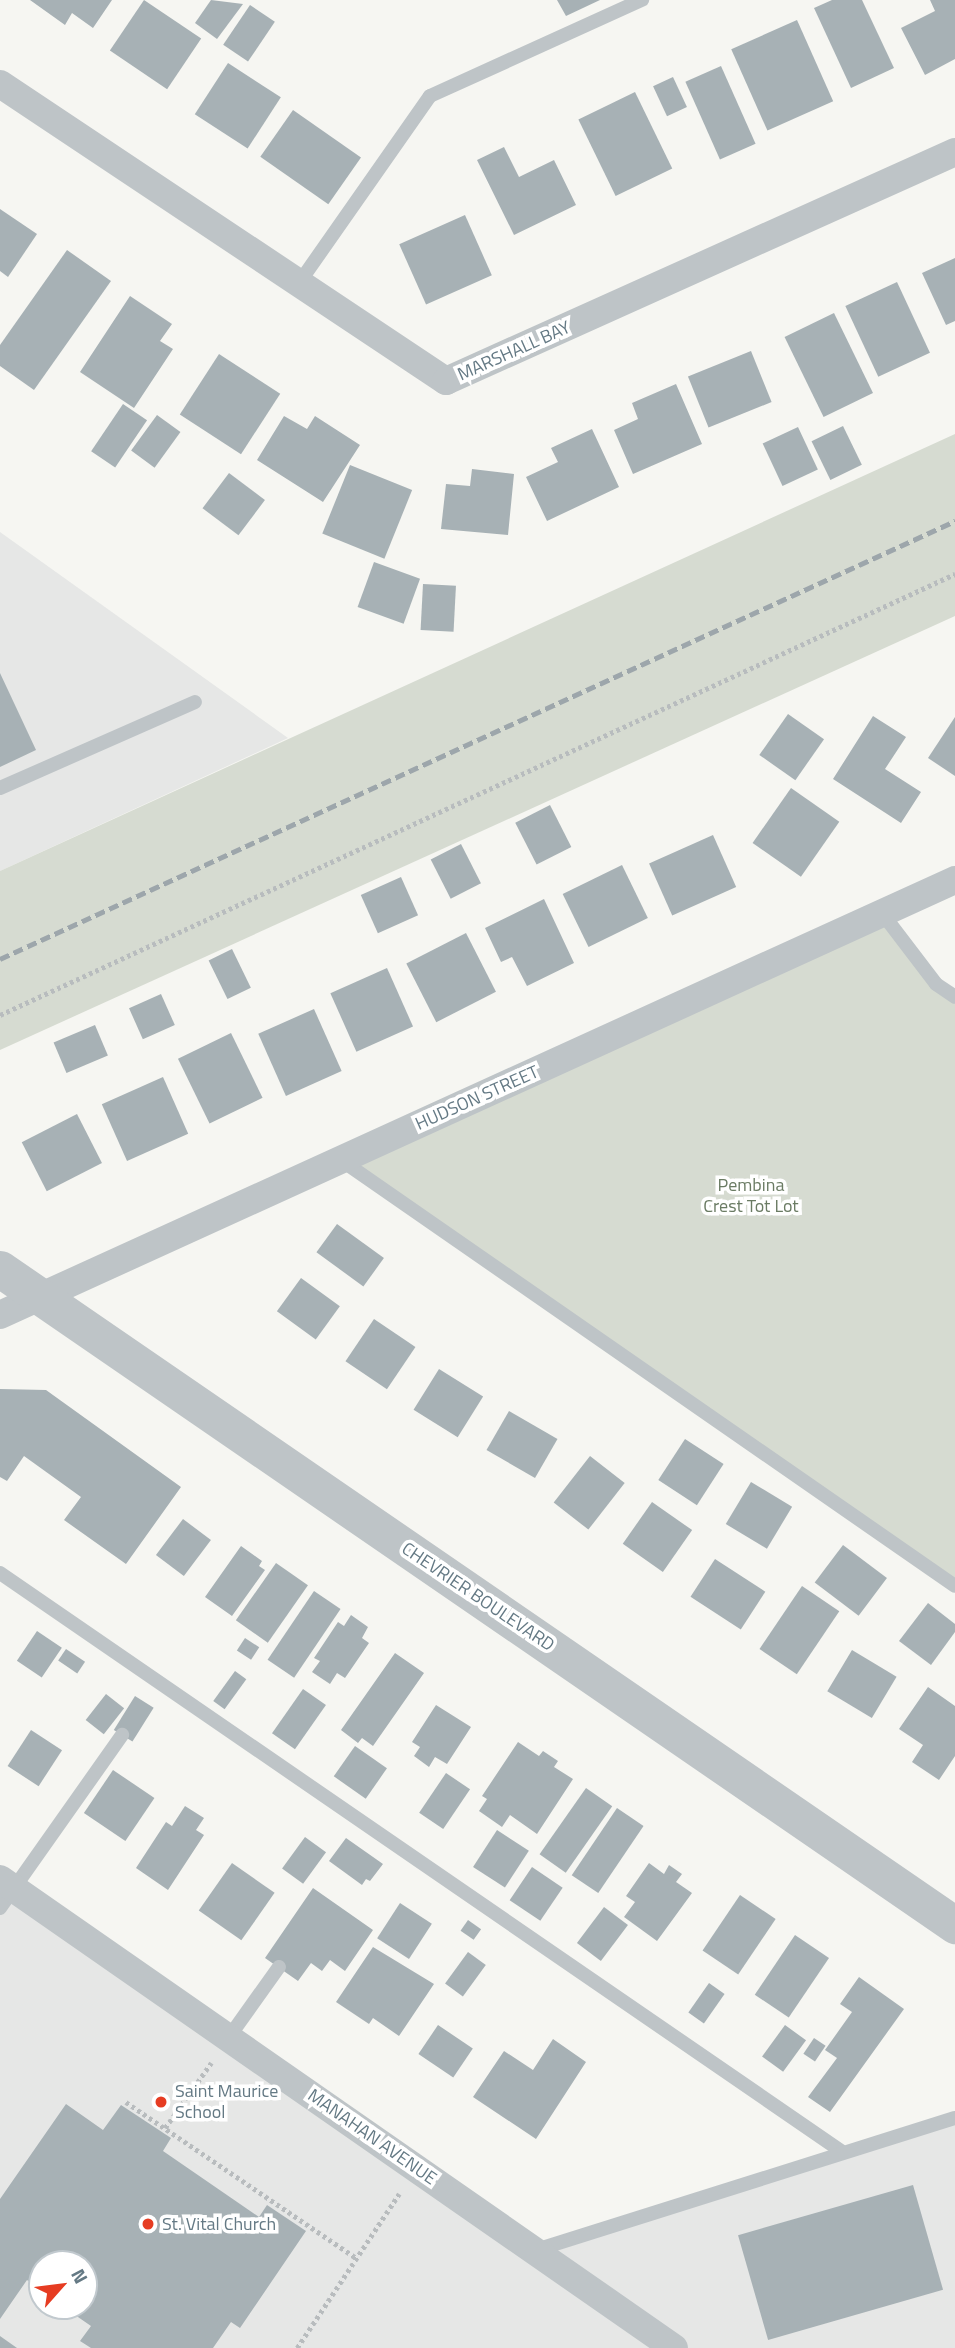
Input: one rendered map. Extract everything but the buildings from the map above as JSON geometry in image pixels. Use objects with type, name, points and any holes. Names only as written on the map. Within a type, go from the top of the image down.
[{"type":"street","name":"MARSHALL BAY","points":[[0,84],[446,381],[955,152]]},
{"type":"street","name":"HUDSON STREET","points":[[0,1315],[955,880]]},
{"type":"street","name":"CHEVRIER BOULEVARD","points":[[0,1269],[955,1925]]},
{"type":"street","name":"MANAHAN AVENUE","points":[[5,1892],[229,2037],[674,2348]]},
{"type":"lane","points":[[299,284],[430,96],[642,0]]},
{"type":"lane","points":[[0,788],[195,702]]},
{"type":"lane","points":[[883,913],[936,984],[955,997]]},
{"type":"lane","points":[[341,1160],[955,1586]]},
{"type":"lane","points":[[0,1573],[841,2151]]},
{"type":"lane","points":[[5,1892],[122,1735]]},
{"type":"lane","points":[[229,2037],[279,1967]]},
{"type":"lane","points":[[536,2250],[841,2151],[955,2118]]},
{"type":"path","points":[[0,1015],[955,574]]},
{"type":"path","points":[[165,2128],[229,2037]]},
{"type":"path","points":[[125,2102],[356,2258]]},
{"type":"path","points":[[297,2348],[416,2167]]},
{"type":"shaded area","points":[[0,532],[288,738],[0,871]]},
{"type":"shaded area","name":"Saint Maurice School","points":[[0,1879],[536,2250],[955,2118],[955,2348],[0,2348]]},
{"type":"green space","points":[[955,434],[955,616],[0,1050],[0,871]]},
{"type":"green space","name":"Pembina Crest Tot Lot","points":[[882,913],[955,997],[955,1586],[341,1160]]},
{"type":"railway","points":[[0,959],[955,521]]},
{"type":"place","name":"Saint Maurice School","points":[[161,2102]]},
{"type":"place","name":"St. Vital Church","points":[[148,2224]]}]
